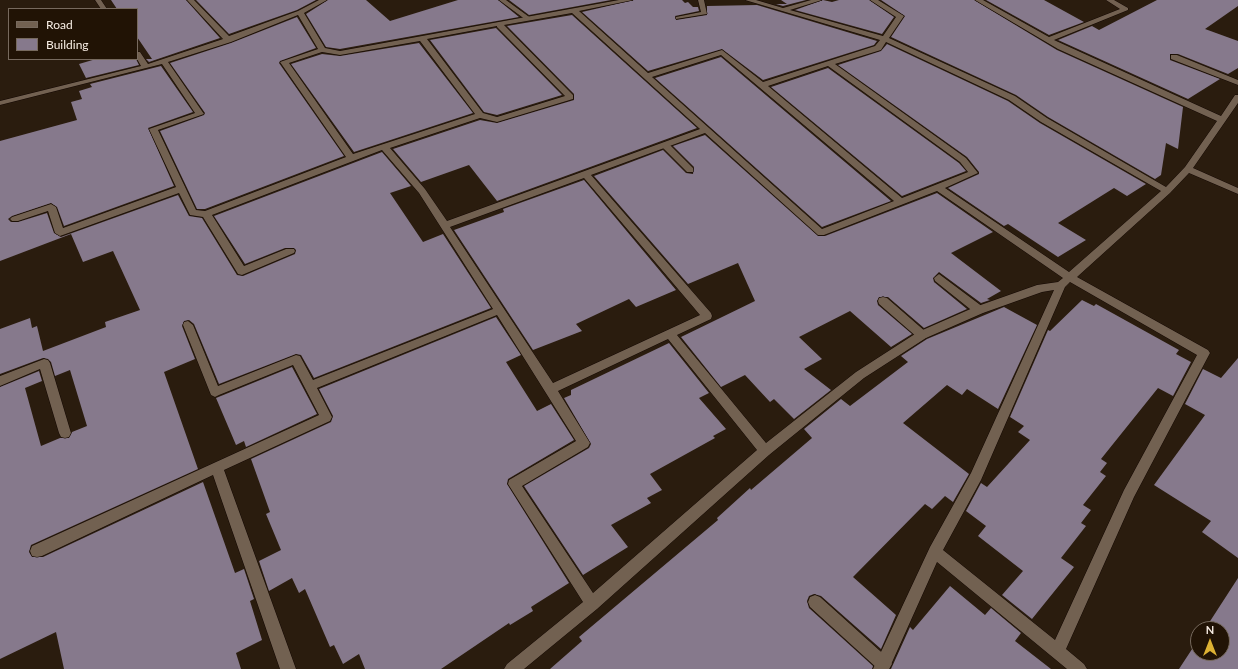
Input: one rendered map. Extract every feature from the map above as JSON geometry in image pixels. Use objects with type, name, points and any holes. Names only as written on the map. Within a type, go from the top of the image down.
[{"type":"street","points":[[190,0],[228,40]]},
{"type":"street","points":[[0,103],[146,67],[228,40],[300,12],[324,0]]},
{"type":"street","points":[[502,0],[528,20]]},
{"type":"street","points":[[351,158],[284,62],[322,50],[340,53],[528,20],[630,0]]},
{"type":"street","points":[[678,18],[705,13],[701,0]]},
{"type":"street","points":[[748,0],[885,39],[1012,98],[1044,120],[1167,191]]},
{"type":"street","points":[[781,10],[819,0]]},
{"type":"street","points":[[763,85],[878,48],[900,16],[873,0]]},
{"type":"street","points":[[978,0],[1048,40],[1223,120]]},
{"type":"street","points":[[1048,40],[1126,9],[1109,0]]},
{"type":"street","points":[[574,11],[822,233],[974,173],[963,160],[830,64]]},
{"type":"street","points":[[300,12],[322,50]]},
{"type":"street","points":[[422,38],[480,114],[497,120],[570,97],[500,25]]},
{"type":"street","points":[[648,76],[722,52],[901,202]]},
{"type":"street","points":[[138,55],[146,67]]},
{"type":"street","points":[[1174,57],[1238,84]]},
{"type":"street","points":[[164,61],[200,114],[154,129],[193,213],[206,214],[351,158],[480,114]]},
{"type":"street","points":[[815,602],[883,667],[935,552],[976,476],[1065,281],[1167,191],[1188,169],[1238,97]]},
{"type":"street","points":[[444,226],[706,130]]},
{"type":"street","points":[[664,145],[690,170]]},
{"type":"street","points":[[384,147],[422,191],[551,389],[584,443],[514,484],[592,604]]},
{"type":"street","points":[[1188,169],[1238,191]]},
{"type":"street","points":[[551,389],[706,316],[585,174]]},
{"type":"street","points":[[939,188],[1065,281],[1204,353],[1129,494],[1058,650]]},
{"type":"street","points":[[15,219],[51,207],[60,233],[181,189]]},
{"type":"street","points":[[206,214],[242,271],[290,251]]},
{"type":"street","points":[[939,278],[979,310]]},
{"type":"street","points":[[512,669],[592,604],[765,451],[860,375],[922,335],[979,310],[1065,281]]},
{"type":"street","points":[[883,301],[922,335]]},
{"type":"street","points":[[311,386],[500,310]]},
{"type":"street","points":[[37,551],[326,417],[296,359],[215,392],[188,325]]},
{"type":"street","points":[[669,333],[765,451]]},
{"type":"street","points":[[0,381],[44,362],[65,433]]},
{"type":"street","points":[[216,467],[288,669]]},
{"type":"street","points":[[935,552],[1058,650],[1079,669]]},
{"type":"building","points":[[111,0],[186,0],[220,38],[149,62],[146,59],[152,59],[138,38],[138,8],[116,8]]},
{"type":"building","points":[[196,0],[316,0],[297,10],[229,34]]},
{"type":"building","points":[[328,0],[366,0],[390,21],[458,0],[498,0],[519,17],[340,49],[326,47],[306,14]]},
{"type":"building","points":[[509,0],[611,0],[529,15]]},
{"type":"building","points":[[634,0],[682,0],[685,3],[688,2],[693,7],[698,7],[699,11],[675,16],[676,20],[707,15],[707,6],[757,5],[877,41],[874,45],[763,80],[722,49],[648,71],[582,12]]},
{"type":"building","points":[[781,0],[806,0],[783,6],[776,4],[787,4]]},
{"type":"building","points":[[823,0],[832,2],[839,0],[869,0],[894,17],[882,34],[795,10]]},
{"type":"building","points":[[881,0],[974,0],[1057,50],[1183,107],[1178,149],[1166,143],[1161,175],[1155,179],[1048,117],[1016,95],[891,37],[905,16]]},
{"type":"building","points":[[986,0],[1044,0],[1084,22],[1049,35]]},
{"type":"building","points":[[1157,0],[1238,0],[1238,6],[1205,29],[1238,41],[1238,68],[1228,74],[1178,54],[1170,54],[1170,60],[1220,79],[1188,99],[1058,40],[1092,26],[1099,30]]},
{"type":"building","points":[[572,15],[697,128],[497,201],[469,165],[421,182],[393,149],[480,120],[497,123],[574,100],[574,94],[507,26]]},
{"type":"building","points":[[297,17],[316,48],[280,61],[279,63],[344,156],[205,209],[197,209],[160,131],[204,115],[205,113],[170,63],[231,43]]},
{"type":"building","points":[[496,28],[562,95],[497,115],[484,112],[430,40]]},
{"type":"building","points":[[419,43],[473,113],[354,152],[291,64],[322,54],[340,56]]},
{"type":"building","points":[[887,44],[1008,101],[1040,123],[1146,184],[1127,196],[1114,188],[1058,223],[1086,240],[1058,257],[1008,224],[1004,226],[948,188],[979,174],[979,172],[967,157],[838,65],[881,51]]},
{"type":"building","points":[[721,57],[891,201],[822,227],[655,78]]},
{"type":"building","points":[[93,60],[136,60],[139,65],[86,78],[79,64]]},
{"type":"building","points":[[161,66],[193,112],[148,128],[174,186],[64,226],[57,207],[51,203],[12,216],[8,219],[11,222],[18,222],[47,213],[54,233],[61,237],[178,195],[189,216],[202,218],[237,275],[243,276],[295,254],[296,250],[294,248],[285,248],[245,264],[214,216],[382,152],[411,186],[390,193],[423,242],[443,234],[491,308],[314,378],[301,355],[296,354],[219,384],[194,324],[189,320],[184,321],[182,326],[195,359],[164,372],[198,469],[31,545],[29,552],[32,557],[43,557],[203,482],[235,573],[244,569],[254,599],[250,601],[262,640],[236,653],[241,669],[64,669],[56,632],[0,659],[0,387],[39,371],[42,381],[25,388],[41,446],[60,438],[69,438],[72,432],[87,426],[70,370],[55,376],[51,362],[48,359],[43,358],[0,374],[0,329],[30,318],[32,328],[37,326],[43,351],[106,327],[105,322],[140,310],[113,251],[83,262],[71,234],[0,261],[0,141],[77,120],[71,102],[82,99],[79,91],[92,87],[90,84]]},
{"type":"building","points":[[828,68],[959,163],[966,171],[902,196],[771,87]]},
{"type":"building","points":[[705,135],[818,236],[825,236],[937,193],[993,232],[951,253],[1001,291],[987,299],[990,300],[981,303],[939,272],[933,278],[934,282],[967,309],[924,328],[888,297],[879,297],[877,301],[878,305],[912,334],[891,347],[850,311],[799,337],[822,359],[804,369],[831,390],[794,419],[774,399],[770,402],[745,375],[721,387],[681,337],[755,301],[738,263],[688,284],[594,176],[663,150],[686,173],[693,174],[694,167],[673,146]]},
{"type":"building","points":[[584,180],[676,290],[636,307],[629,299],[576,324],[582,331],[533,350],[454,230],[504,212],[503,209]]},
{"type":"building","points":[[1082,300],[1094,306],[1096,304],[1179,350],[1176,354],[1191,362],[1173,396],[1158,388],[1101,459],[1107,463],[1100,472],[1106,476],[1083,505],[1091,510],[1081,523],[1086,526],[1061,558],[1074,567],[1032,619],[1002,595],[1023,571],[978,536],[986,526],[966,511],[981,483],[987,487],[1030,440],[1018,432],[1024,426],[1010,417],[1048,330],[1050,331]]},
{"type":"building","points":[[1004,307],[1037,325],[998,409],[967,389],[962,395],[947,385],[903,423],[969,474],[953,502],[945,496],[932,509],[925,504],[853,577],[896,615],[881,649],[821,596],[814,594],[809,596],[807,601],[809,608],[873,666],[872,669],[550,669],[582,641],[579,637],[718,520],[717,518],[750,488],[751,490],[812,438],[804,429],[841,399],[850,406],[908,362],[901,356],[927,339]]},
{"type":"building","points":[[496,317],[521,355],[506,362],[537,411],[551,404],[574,440],[508,479],[507,484],[569,583],[531,607],[533,611],[510,625],[509,623],[441,669],[365,669],[359,654],[343,664],[334,645],[330,647],[305,589],[299,593],[292,578],[269,591],[259,561],[281,550],[266,514],[270,512],[251,459],[331,422],[333,416],[319,389]]},
{"type":"building","points":[[669,343],[709,393],[699,398],[726,429],[713,436],[715,438],[650,474],[662,490],[647,498],[651,503],[611,525],[628,547],[583,575],[524,486],[589,448],[591,444],[564,398],[571,395],[571,390]]},
{"type":"building","points":[[1238,358],[1238,558],[1202,532],[1211,521],[1154,485],[1205,415],[1185,404],[1203,369],[1221,378]]},
{"type":"building","points":[[292,367],[317,414],[246,447],[244,441],[236,445],[216,398]]},
{"type":"building","points":[[1238,578],[1238,669],[1179,669],[1190,652],[1190,661],[1230,661],[1230,621],[1210,621]]},
{"type":"building","points":[[950,586],[985,615],[991,608],[1021,633],[1015,641],[1051,669],[891,669],[910,627],[913,630]]}]
